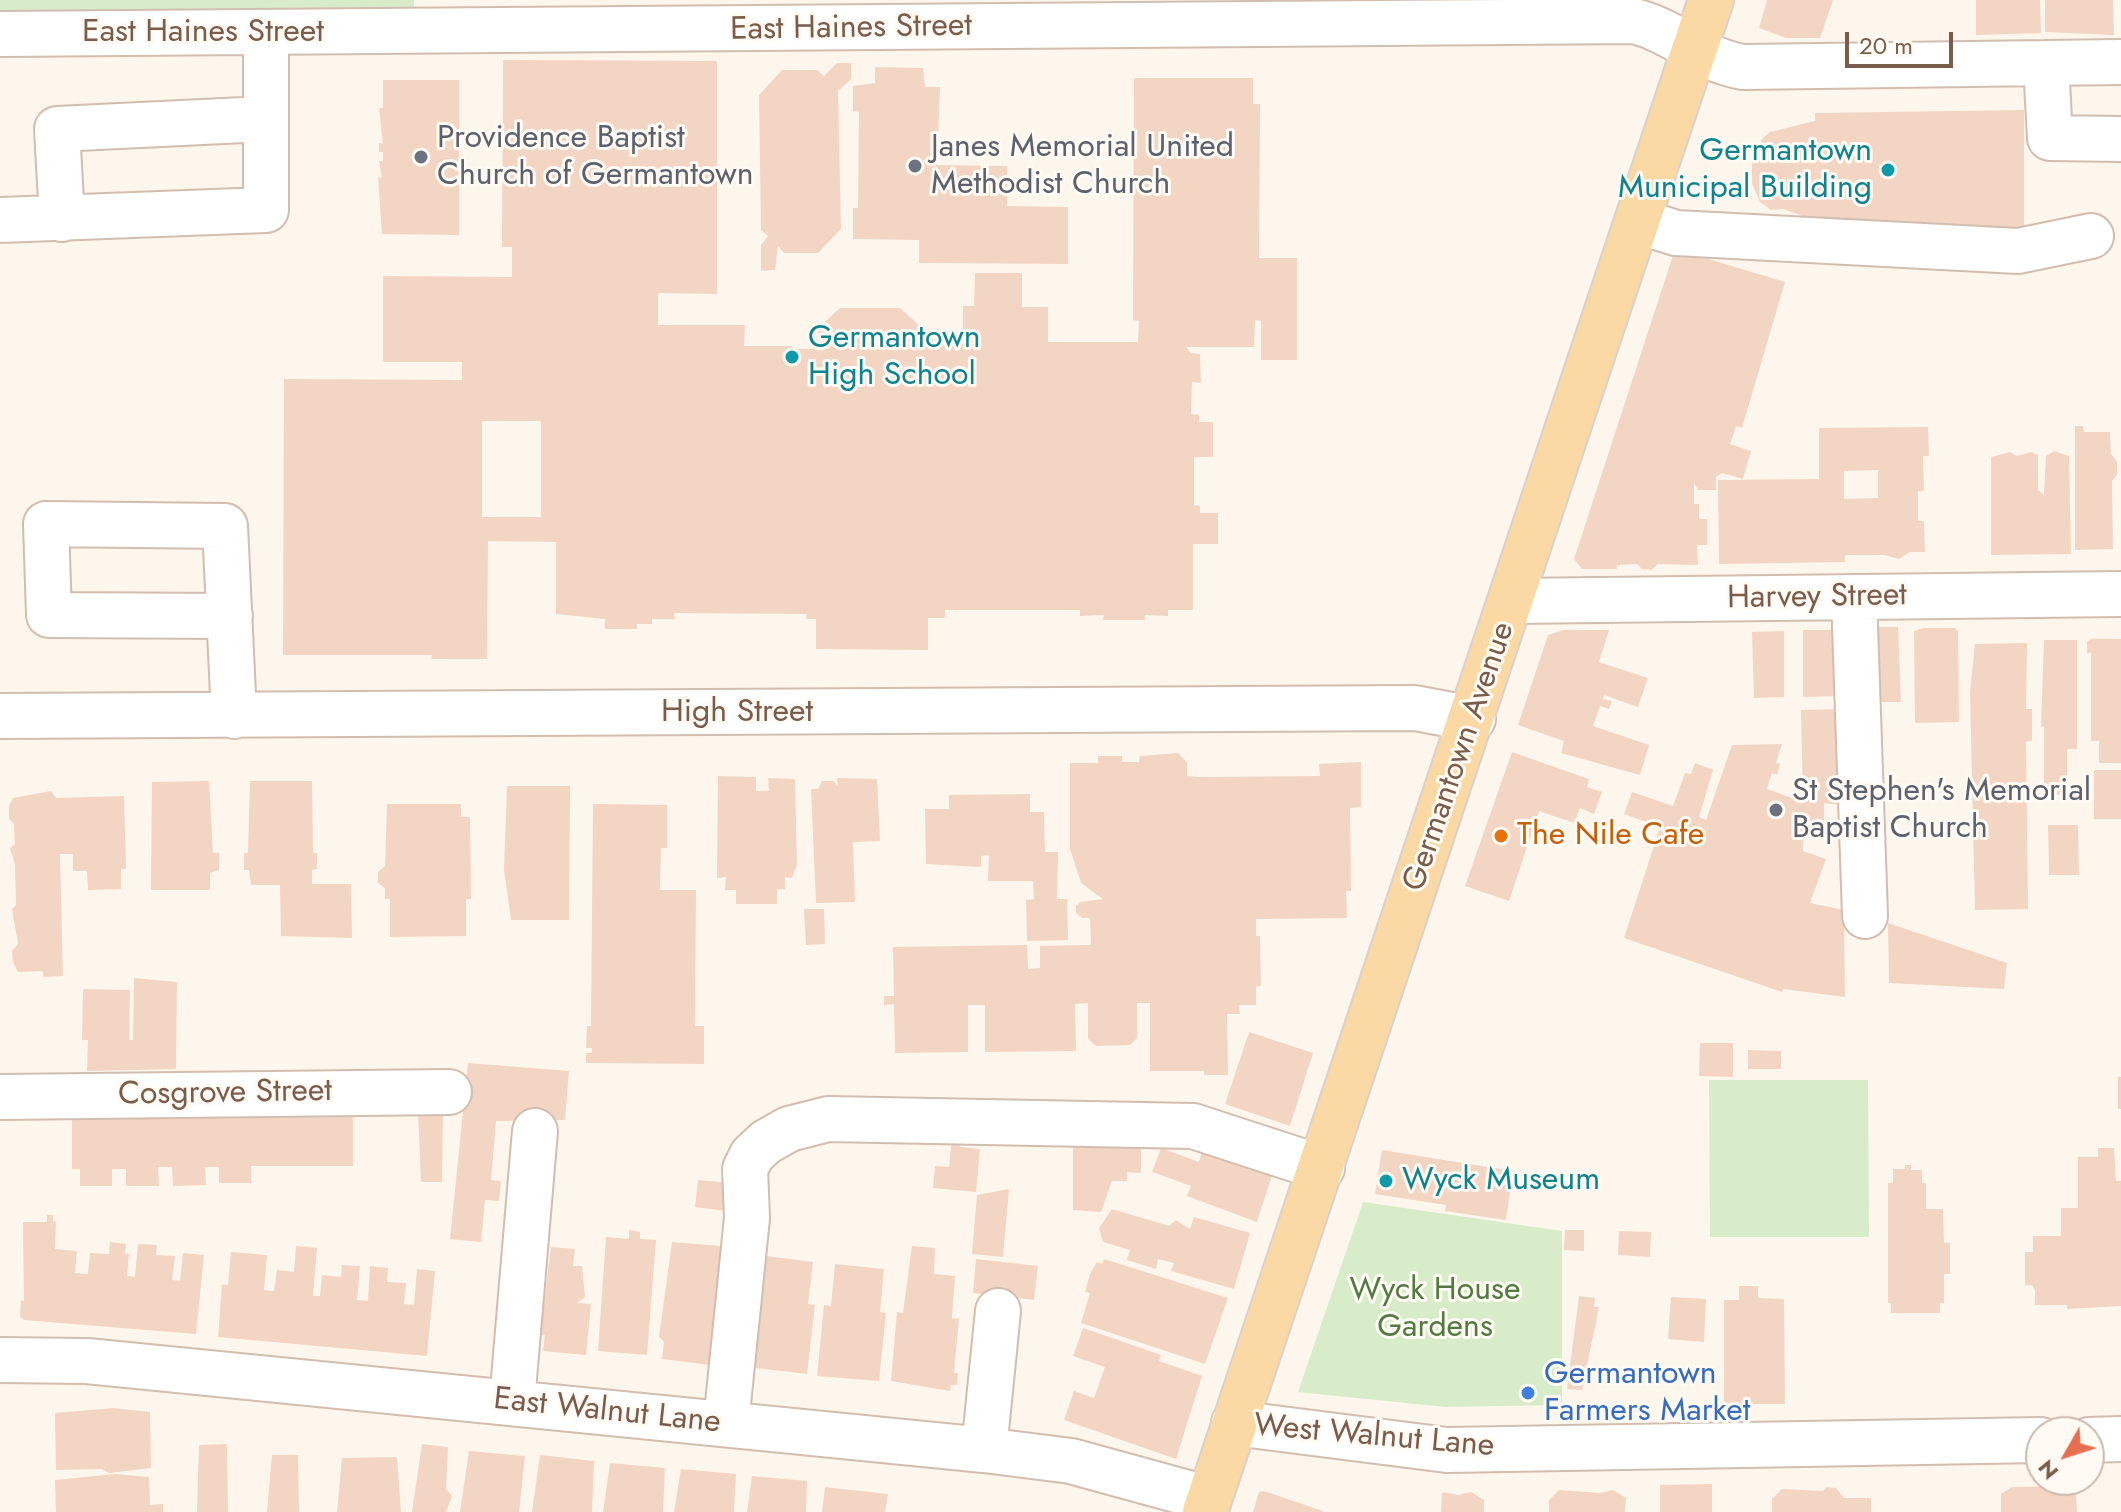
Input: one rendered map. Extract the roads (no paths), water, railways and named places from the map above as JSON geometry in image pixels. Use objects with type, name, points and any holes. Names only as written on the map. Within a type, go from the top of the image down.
[{"type":"main road","name":"Germantown Avenue","points":[[1207,1506],[1473,719],[1711,0]]},
{"type":"street","name":"East Haines Street","points":[[0,34],[266,33],[828,15],[1295,12],[1634,21],[1655,26],[1717,63],[1743,67],[2121,62]]},
{"type":"street","points":[[0,220],[266,210],[266,33]]},
{"type":"street","points":[[2046,63],[2050,138],[2121,139]]},
{"type":"street","points":[[62,219],[57,129],[265,119]]},
{"type":"street","points":[[1638,221],[1676,233],[2018,251],[2091,236]]},
{"type":"street","name":"Harvey Street","points":[[1512,601],[2121,594]]},
{"type":"street","points":[[1854,597],[1865,916]]},
{"type":"street","points":[[230,616],[234,716]]},
{"type":"street","name":"High Street","points":[[0,716],[1415,708],[1473,719]]},
{"type":"street","name":"Cosgrove Street","points":[[0,1097],[449,1092]]},
{"type":"street","points":[[726,1423],[747,1218],[745,1169],[752,1155],[789,1129],[828,1119],[1193,1126],[1322,1168]]},
{"type":"street","points":[[512,1402],[535,1131]]},
{"type":"street","points":[[984,1450],[998,1311]]},
{"type":"street","name":"East Walnut Lane","points":[[0,1360],[87,1361],[984,1450],[1071,1461],[1207,1506]]},
{"type":"street","name":"West Walnut Lane","points":[[1234,1423],[1447,1450],[2025,1440]]},
{"type":"place","name":"Providence Baptist Church of Germantown","points":[[421,157]]},
{"type":"place","name":"Janes Memorial United Methodist Church","points":[[915,166]]},
{"type":"place","name":"Germantown Municipal Building","points":[[1888,170]]},
{"type":"place","name":"Germantown High School","points":[[792,357]]},
{"type":"place","name":"St Stephen's Memorial Baptist Church","points":[[1776,810]]},
{"type":"place","name":"The Nile Cafe","points":[[1501,836]]},
{"type":"place","name":"Wyck Museum","points":[[1386,1181]]},
{"type":"place","name":"Germantown Farmers Market","points":[[1528,1393]]},
{"type":"park label","name":"Wyck House Gardens","points":[[1435,1310]]}]
